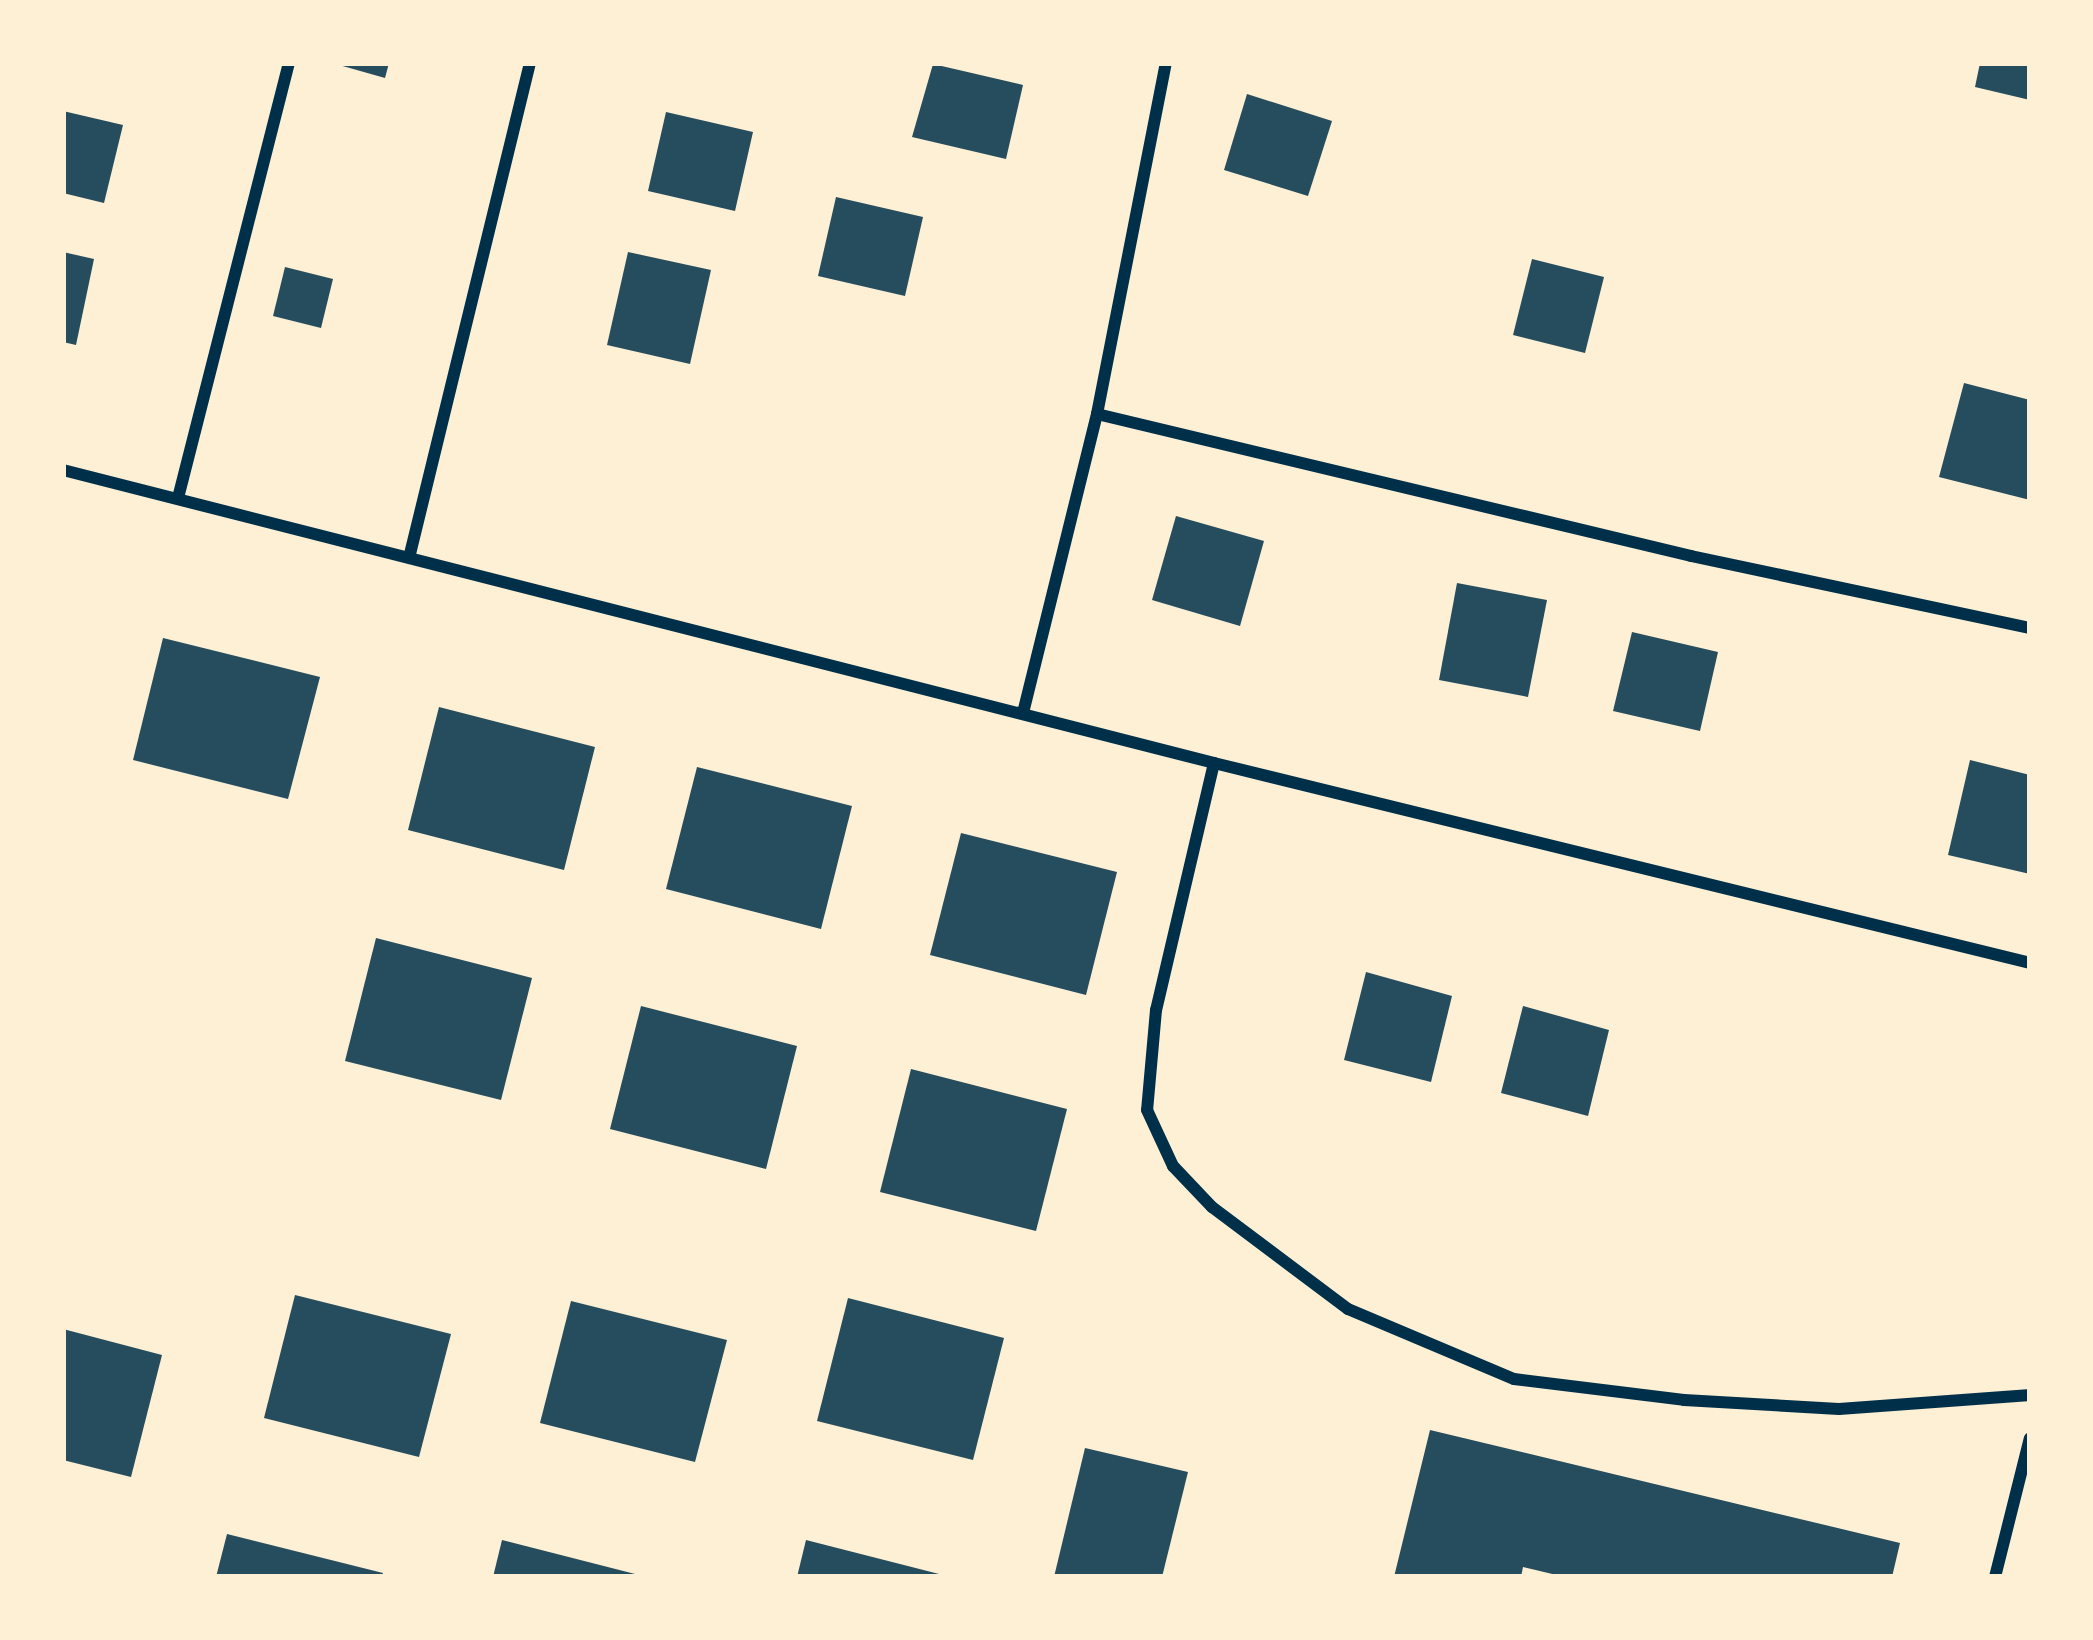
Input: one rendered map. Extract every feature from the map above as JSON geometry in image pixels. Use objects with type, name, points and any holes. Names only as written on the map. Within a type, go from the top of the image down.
[{"type":"street","points":[[178,498],[289,63]]},
{"type":"street","points":[[410,554],[530,63]]},
{"type":"street","points":[[1023,713],[1097,414],[1166,63]]},
{"type":"street","points":[[1097,414],[1691,556],[2030,628]]},
{"type":"street","points":[[63,470],[410,554],[1214,764],[2030,963]]},
{"type":"street","points":[[1214,764],[1156,1010],[1147,1110],[1173,1166],[1212,1207],[1348,1309],[1514,1379],[1684,1400],[1839,1409],[2030,1395]]},
{"type":"street","points":[[1995,1577],[2030,1438]]},
{"type":"building","points":[[332,63],[389,63],[385,78]]},
{"type":"building","points":[[1980,63],[2030,63],[2030,100],[1975,87]]},
{"type":"building","points":[[933,64],[1023,85],[1006,159],[912,137]]},
{"type":"building","points":[[1247,94],[1332,121],[1308,196],[1224,170]]},
{"type":"building","points":[[63,111],[123,125],[104,203],[63,193]]},
{"type":"building","points":[[666,112],[753,132],[735,211],[648,191]]},
{"type":"building","points":[[836,197],[923,217],[905,296],[818,276]]},
{"type":"building","points":[[63,252],[94,259],[76,345],[63,342]]},
{"type":"building","points":[[628,252],[711,270],[690,364],[607,345]]},
{"type":"building","points":[[1532,259],[1604,277],[1585,353],[1513,335]]},
{"type":"building","points":[[285,267],[333,279],[321,328],[273,316]]},
{"type":"building","points":[[1964,383],[2030,400],[2030,500],[1939,477]]},
{"type":"building","points":[[1176,516],[1264,541],[1240,626],[1152,600]]},
{"type":"building","points":[[1457,583],[1547,600],[1528,697],[1439,680]]},
{"type":"building","points":[[1632,632],[1718,652],[1700,731],[1613,711]]},
{"type":"building","points":[[163,638],[320,677],[288,799],[133,760]]},
{"type":"building","points":[[439,707],[595,747],[564,870],[408,830]]},
{"type":"building","points":[[1970,760],[2030,775],[2030,874],[1948,855]]},
{"type":"building","points":[[697,767],[852,806],[821,929],[666,889]]},
{"type":"building","points":[[961,833],[1117,872],[1086,995],[930,955]]},
{"type":"building","points":[[376,938],[532,978],[501,1100],[345,1061]]},
{"type":"building","points":[[1366,972],[1452,996],[1431,1082],[1344,1060]]},
{"type":"building","points":[[641,1006],[797,1046],[766,1169],[610,1129]]},
{"type":"building","points":[[1523,1006],[1609,1030],[1588,1116],[1501,1093]]},
{"type":"building","points":[[911,1069],[1067,1109],[1036,1231],[880,1192]]},
{"type":"building","points":[[295,1295],[451,1334],[419,1457],[264,1418]]},
{"type":"building","points":[[848,1298],[1004,1338],[973,1460],[817,1421]]},
{"type":"building","points":[[571,1301],[727,1340],[695,1462],[540,1423]]},
{"type":"building","points":[[63,1329],[162,1355],[131,1477],[63,1460]]},
{"type":"building","points":[[1430,1430],[1900,1543],[1892,1577],[1565,1577],[1523,1567],[1521,1577],[1394,1577]]},
{"type":"building","points":[[1085,1448],[1188,1472],[1162,1577],[1054,1577]]},
{"type":"building","points":[[227,1534],[383,1573],[382,1577],[216,1577]]},
{"type":"building","points":[[502,1540],[639,1575],[639,1577],[493,1577]]},
{"type":"building","points":[[806,1540],[943,1575],[943,1577],[797,1577]]}]
